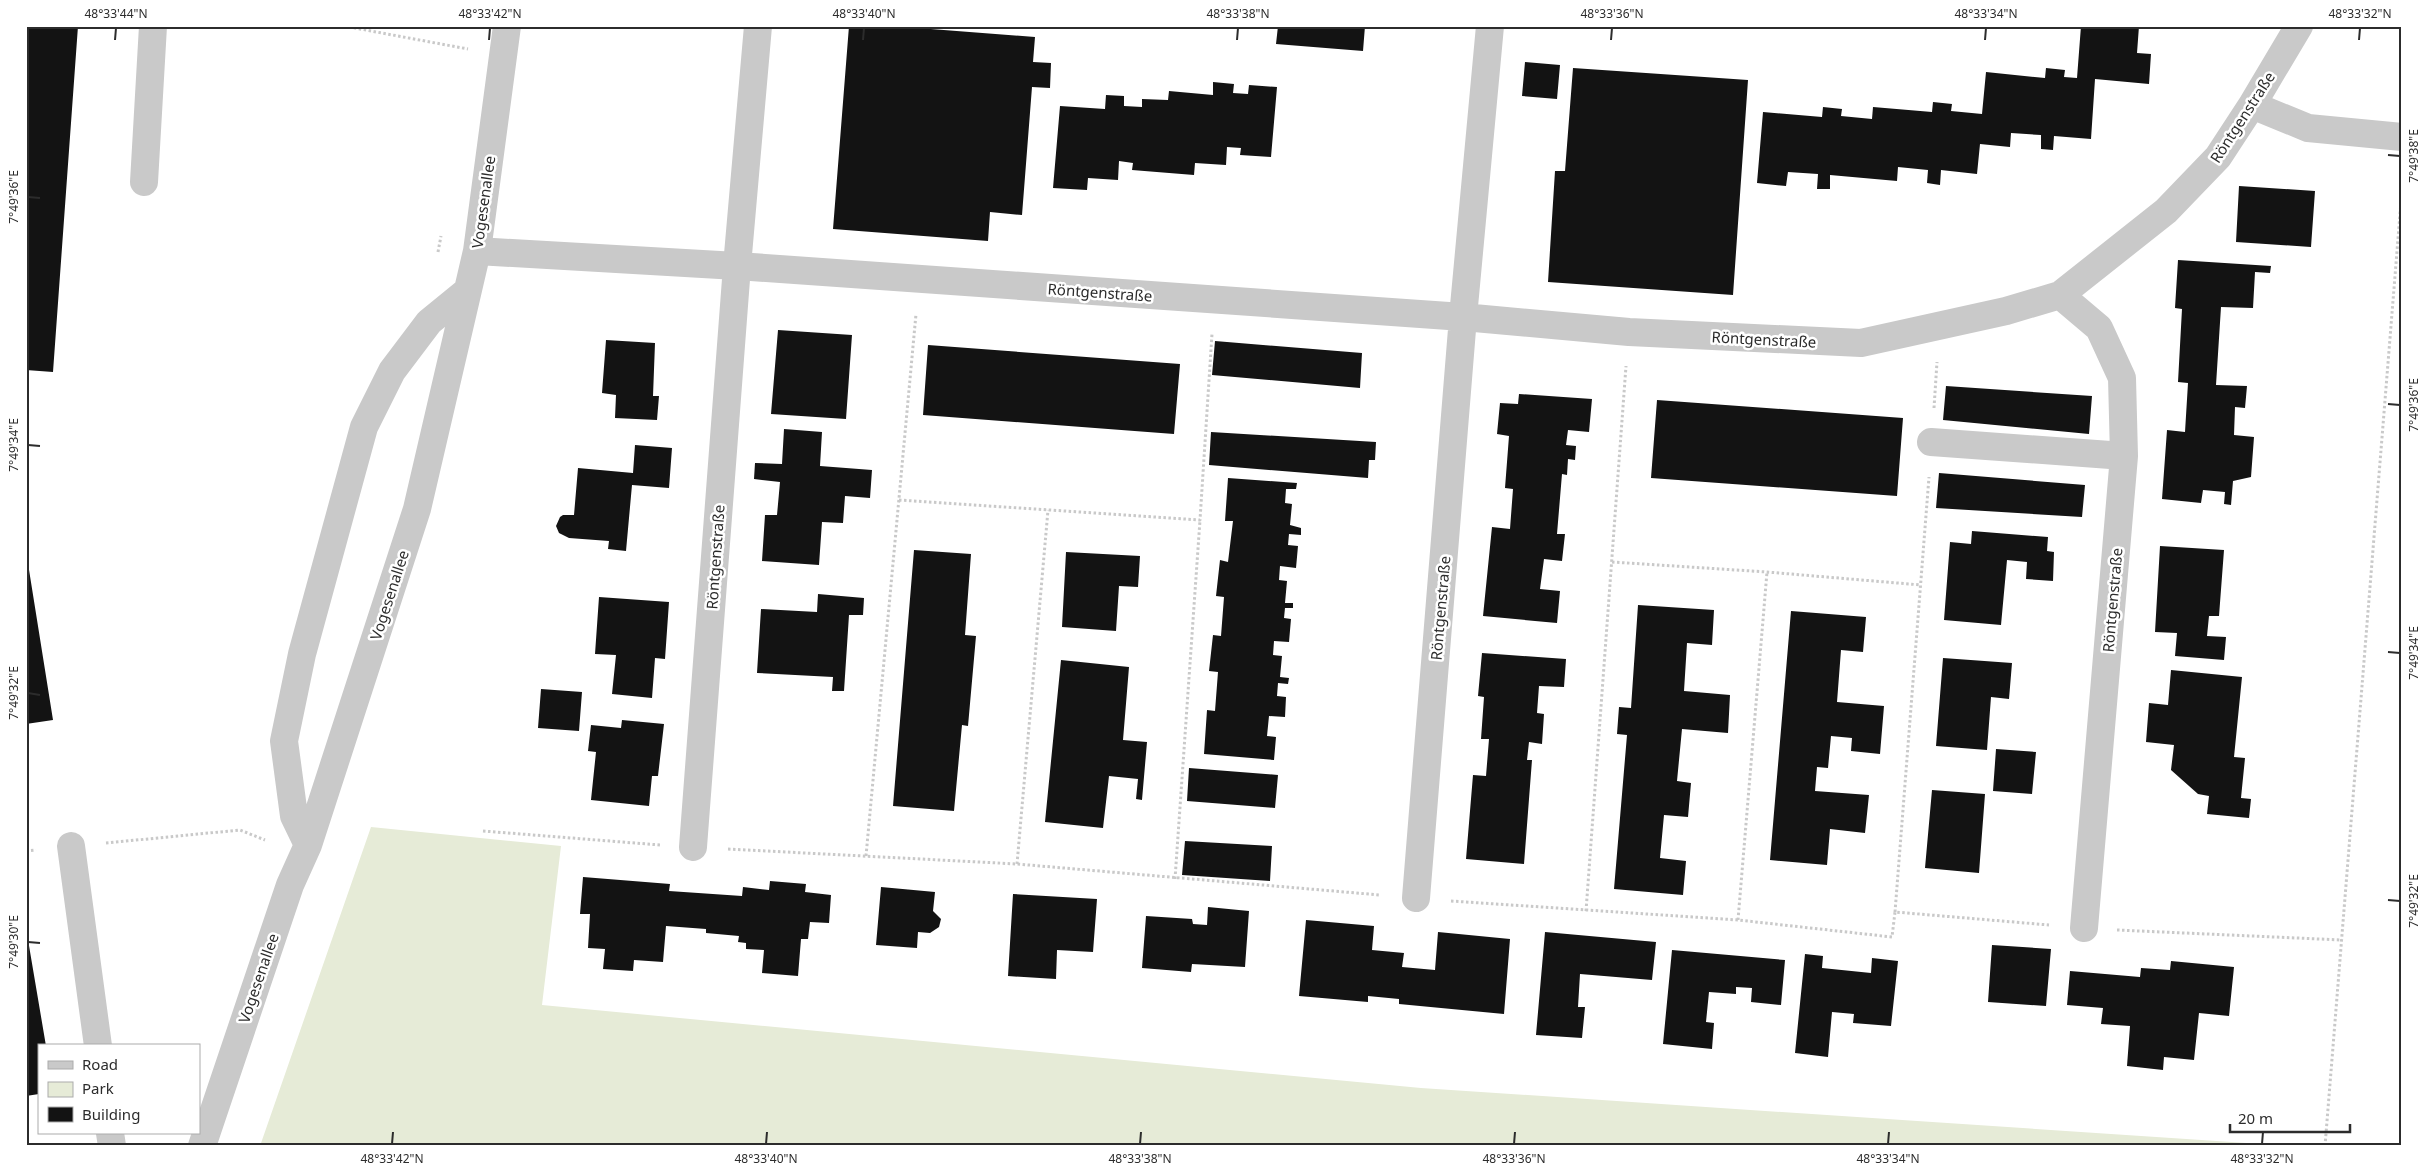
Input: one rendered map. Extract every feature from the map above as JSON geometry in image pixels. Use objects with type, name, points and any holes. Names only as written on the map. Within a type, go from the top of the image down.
[{"type":"street","points":[[144,182],[153,26]]},
{"type":"street","name":"Vogesenallee","points":[[202,1146],[290,885],[308,845],[417,509],[477,251],[506,26]]},
{"type":"street","name":"Röntgenstraße","points":[[693,847],[737,266],[758,26]]},
{"type":"street","name":"Röntgenstraße","points":[[1416,898],[1463,317],[1490,26]]},
{"type":"street","name":"Röntgenstraße","points":[[477,251],[737,266],[1463,317],[1629,332],[1861,344],[1940,324],[2006,311],[2060,295],[2166,211],[2218,157],[2252,105],[2298,26]]},
{"type":"street","points":[[2252,105],[2308,128],[2402,137]]},
{"type":"street","points":[[308,845],[294,816],[284,741],[302,654],[364,427],[392,371],[429,322],[467,291]]},
{"type":"street","name":"Röntgenstraße","points":[[2060,295],[2099,328],[2122,378],[2124,456],[2084,928]]},
{"type":"street","points":[[1932,442],[2124,456]]},
{"type":"street","points":[[71,846],[98,1044]]},
{"type":"path","points":[[344,26],[502,57]]},
{"type":"path","points":[[2325,1146],[2402,189]]},
{"type":"path","points":[[866,856],[919,279]]},
{"type":"path","points":[[1175,879],[1214,300]]},
{"type":"path","points":[[1895,912],[1940,324]]},
{"type":"path","points":[[1586,911],[1629,332]]},
{"type":"path","points":[[899,500],[1200,520]]},
{"type":"path","points":[[1017,864],[1048,510]]},
{"type":"path","points":[[1612,562],[1767,572],[1921,586]]},
{"type":"path","points":[[1738,920],[1767,572]]},
{"type":"path","points":[[26,851],[240,830],[278,845],[308,845]]},
{"type":"green space","points":[[371,827],[561,846],[542,1005],[1421,1088],[2292,1146],[260,1146]]},
{"type":"building","points":[[26,26],[78,26],[53,372],[26,370]]},
{"type":"building","points":[[849,26],[892,26],[1035,37],[1033,62],[1051,63],[1050,88],[1032,87],[1022,215],[990,212],[988,241],[833,229]]},
{"type":"building","points":[[1278,26],[1365,26],[1363,51],[1276,44]]},
{"type":"building","points":[[2081,26],[2139,26],[2137,53],[2151,54],[2149,84],[2095,79],[2091,139],[2054,136],[2053,150],[2041,149],[2041,135],[2011,133],[2010,147],[1980,144],[1977,174],[1941,170],[1940,185],[1927,183],[1928,170],[1898,167],[1897,181],[1830,175],[1830,189],[1817,189],[1818,174],[1788,172],[1786,186],[1757,183],[1763,112],[1822,117],[1823,107],[1842,109],[1841,116],[1872,119],[1873,107],[1932,112],[1933,102],[1952,104],[1951,111],[1982,114],[1986,72],[2045,78],[2046,68],[2065,70],[2064,77],[2077,78]]},
{"type":"building","points":[[1525,62],[1560,65],[1557,99],[1522,96]]},
{"type":"building","points":[[1573,68],[1748,80],[1733,295],[1548,282],[1555,171],[1565,171]]},
{"type":"building","points":[[1213,82],[1234,84],[1233,93],[1248,94],[1249,85],[1277,87],[1271,157],[1240,155],[1241,148],[1227,147],[1226,165],[1195,163],[1194,175],[1132,170],[1133,163],[1119,161],[1118,180],[1088,178],[1087,190],[1053,188],[1060,106],[1105,109],[1106,95],[1124,96],[1124,106],[1142,107],[1142,99],[1168,100],[1169,91],[1213,95]]},
{"type":"building","points":[[2239,186],[2315,191],[2311,247],[2236,242]]},
{"type":"building","points":[[2178,260],[2271,266],[2270,273],[2255,272],[2253,308],[2221,307],[2216,385],[2247,386],[2245,408],[2235,407],[2234,435],[2254,437],[2251,477],[2233,481],[2231,505],[2224,504],[2225,492],[2203,490],[2201,503],[2162,499],[2167,430],[2185,432],[2188,383],[2178,382],[2182,309],[2175,308]]},
{"type":"building","points":[[778,330],[852,335],[846,419],[771,414]]},
{"type":"building","points":[[606,340],[655,343],[653,396],[659,396],[657,420],[615,418],[616,395],[602,393]]},
{"type":"building","points":[[1215,341],[1362,353],[1360,388],[1212,375]]},
{"type":"building","points":[[928,345],[1180,364],[1174,434],[923,415]]},
{"type":"building","points":[[1946,386],[2092,396],[2089,434],[1943,420]]},
{"type":"building","points":[[1519,394],[1592,399],[1589,432],[1568,430],[1566,445],[1576,446],[1575,460],[1568,459],[1567,475],[1562,474],[1557,534],[1565,534],[1562,561],[1544,559],[1540,589],[1560,591],[1557,623],[1483,616],[1492,527],[1510,529],[1513,489],[1505,488],[1509,436],[1497,434],[1500,403],[1518,404]]},
{"type":"building","points":[[1657,400],[1903,418],[1897,496],[1651,478]]},
{"type":"building","points":[[784,429],[822,432],[820,466],[872,470],[870,498],[845,496],[843,523],[822,522],[819,565],[762,561],[765,515],[777,515],[780,482],[754,479],[755,463],[782,464]]},
{"type":"building","points":[[1211,432],[1376,442],[1375,460],[1369,460],[1368,478],[1209,465]]},
{"type":"building","points":[[635,445],[672,448],[669,488],[632,485],[626,551],[608,549],[609,541],[569,538],[559,533],[556,526],[560,517],[563,515],[574,515],[578,468],[633,473]]},
{"type":"building","points":[[1939,473],[2085,485],[2082,517],[1936,508]]},
{"type":"building","points":[[1228,478],[1297,483],[1296,489],[1286,489],[1285,503],[1292,504],[1290,525],[1301,528],[1301,535],[1289,534],[1288,545],[1298,546],[1296,568],[1280,566],[1279,580],[1287,581],[1285,603],[1293,603],[1293,608],[1285,608],[1284,618],[1291,619],[1289,642],[1274,641],[1273,655],[1282,656],[1280,677],[1289,678],[1288,684],[1278,683],[1277,696],[1286,697],[1285,717],[1269,716],[1267,736],[1276,737],[1274,760],[1204,754],[1207,710],[1215,711],[1218,672],[1209,671],[1213,635],[1221,636],[1224,597],[1216,596],[1220,560],[1228,562],[1233,521],[1225,521]]},
{"type":"building","points":[[1972,531],[2048,537],[2047,551],[2054,552],[2053,581],[2026,579],[2027,562],[2007,560],[2001,625],[1944,620],[1950,542],[1971,544]]},
{"type":"building","points":[[2160,546],[2224,550],[2219,616],[2209,616],[2207,636],[2226,637],[2224,660],[2175,656],[2177,633],[2155,632]]},
{"type":"building","points":[[914,550],[971,554],[965,635],[976,636],[968,726],[962,725],[954,811],[893,806]]},
{"type":"building","points":[[26,551],[53,720],[26,724]]},
{"type":"building","points":[[1066,552],[1140,556],[1138,587],[1119,586],[1116,631],[1062,627]]},
{"type":"building","points":[[818,594],[864,598],[863,615],[849,615],[844,691],[832,691],[833,677],[757,673],[761,609],[817,612]]},
{"type":"building","points":[[599,597],[669,602],[665,659],[655,658],[652,698],[612,694],[616,655],[595,654]]},
{"type":"building","points":[[1638,605],[1714,610],[1712,645],[1687,643],[1684,691],[1730,695],[1728,733],[1682,729],[1677,781],[1691,783],[1688,817],[1664,815],[1660,858],[1686,861],[1683,895],[1614,889],[1627,735],[1617,734],[1619,707],[1631,708]]},
{"type":"building","points":[[1791,611],[1866,617],[1863,652],[1841,650],[1837,702],[1884,706],[1880,754],[1851,751],[1852,738],[1831,736],[1828,768],[1817,767],[1815,791],[1869,795],[1865,833],[1830,829],[1827,865],[1770,860]]},
{"type":"building","points":[[1482,653],[1566,659],[1564,687],[1539,686],[1537,713],[1544,714],[1542,744],[1529,742],[1527,760],[1532,760],[1524,864],[1466,859],[1473,775],[1486,776],[1489,739],[1481,739],[1484,697],[1478,696]]},
{"type":"building","points":[[1943,658],[2012,663],[2009,699],[1991,697],[1987,750],[1936,746]]},
{"type":"building","points":[[1061,660],[1129,667],[1123,740],[1147,742],[1142,800],[1136,799],[1138,779],[1109,776],[1103,828],[1045,822]]},
{"type":"building","points":[[2171,670],[2242,677],[2234,757],[2245,758],[2241,798],[2251,799],[2249,818],[2207,814],[2209,796],[2198,794],[2171,770],[2174,745],[2146,742],[2149,703],[2168,705]]},
{"type":"building","points":[[541,689],[582,692],[579,731],[538,728]]},
{"type":"building","points":[[622,720],[664,724],[658,776],[652,776],[649,806],[591,800],[596,752],[588,751],[591,725],[621,728]]},
{"type":"building","points":[[1996,749],[2036,752],[2032,794],[1993,791]]},
{"type":"building","points":[[1189,768],[1278,775],[1275,808],[1187,801]]},
{"type":"building","points":[[1932,790],[1985,794],[1979,873],[1925,868]]},
{"type":"building","points":[[1185,841],[1272,846],[1270,881],[1182,875]]},
{"type":"building","points":[[583,877],[670,884],[669,891],[742,896],[743,887],[769,890],[770,881],[806,884],[805,892],[831,895],[829,923],[810,922],[808,939],[801,939],[798,976],[762,973],[764,950],[746,949],[746,943],[738,942],[739,936],[706,933],[706,929],[666,926],[663,962],[634,960],[633,971],[603,969],[605,949],[588,948],[590,914],[580,914]]},
{"type":"building","points":[[881,887],[935,892],[933,911],[941,919],[939,927],[930,933],[918,932],[917,948],[876,945]]},
{"type":"building","points":[[1013,894],[1097,899],[1093,952],[1057,950],[1056,979],[1008,976]]},
{"type":"building","points":[[1208,907],[1249,911],[1245,967],[1192,964],[1191,972],[1142,968],[1146,916],[1192,919],[1193,924],[1207,925]]},
{"type":"building","points":[[1306,920],[1374,926],[1372,950],[1404,953],[1402,967],[1435,970],[1438,932],[1510,939],[1504,1014],[1399,1004],[1399,999],[1368,996],[1368,1002],[1299,996]]},
{"type":"building","points":[[26,928],[46,1044],[38,1044],[38,1094],[26,1096]]},
{"type":"building","points":[[1545,932],[1656,942],[1652,980],[1580,974],[1578,1007],[1585,1007],[1582,1038],[1536,1035]]},
{"type":"building","points":[[1992,945],[2051,949],[2046,1006],[1988,1002]]},
{"type":"building","points":[[1672,950],[1785,960],[1781,1005],[1751,1002],[1752,988],[1736,987],[1736,994],[1709,992],[1706,1022],[1714,1023],[1712,1049],[1663,1044]]},
{"type":"building","points":[[1805,954],[1823,956],[1822,968],[1871,973],[1872,958],[1898,961],[1891,1026],[1853,1023],[1854,1014],[1832,1012],[1828,1057],[1795,1053]]},
{"type":"building","points":[[2171,961],[2234,967],[2229,1016],[2199,1013],[2194,1060],[2164,1057],[2163,1070],[2127,1066],[2130,1026],[2101,1024],[2103,1008],[2067,1005],[2070,971],[2140,977],[2141,968],[2170,970]]}]
